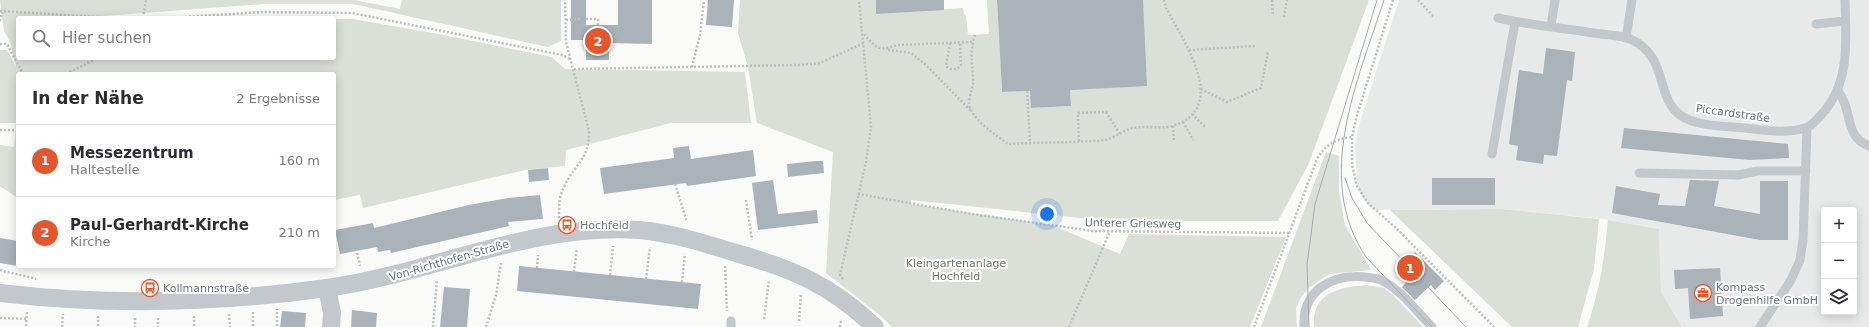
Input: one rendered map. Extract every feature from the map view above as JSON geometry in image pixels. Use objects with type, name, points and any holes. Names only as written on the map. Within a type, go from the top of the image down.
[{"type":"street","name":"Von-Richthofen-Straße","points":[[0,293],[64,299],[166,301],[236,298],[327,288],[372,280],[438,263],[502,244],[570,231],[614,230],[651,232],[687,238],[770,264],[802,276],[837,294],[874,327]]},
{"type":"street","points":[[327,288],[332,313],[331,327]]},
{"type":"lane","points":[[1554,27],[1555,0]]},
{"type":"lane","points":[[1626,38],[1632,0]]},
{"type":"lane","points":[[1760,327],[1791,280],[1800,260],[1803,240],[1808,128],[1828,108],[1838,91],[1844,70],[1845,0]]},
{"type":"lane","name":"Piccardstraße","points":[[1498,18],[1515,22],[1626,38],[1636,42],[1652,57],[1660,70],[1666,96],[1674,109],[1680,115],[1688,119],[1702,123],[1774,131],[1795,131],[1808,128]]},
{"type":"lane","points":[[1816,24],[1845,21]]},
{"type":"lane","points":[[1492,154],[1515,22]]},
{"type":"lane","points":[[1838,91],[1844,99],[1855,137],[1861,143],[1869,146]]},
{"type":"lane","points":[[1639,173],[1738,175],[1758,171],[1806,171]]},
{"type":"lane","points":[[1304,327],[1307,303],[1315,291],[1326,284],[1353,276],[1381,280],[1392,286],[1432,327]]},
{"type":"path","points":[[143,16],[146,0]]},
{"type":"path","points":[[565,0],[566,42],[589,131],[589,145],[586,155],[564,186],[560,197],[559,217],[570,231],[574,272]]},
{"type":"path","points":[[692,67],[700,35],[704,0]]},
{"type":"path","points":[[847,302],[852,288],[851,284],[840,275],[866,162],[871,127],[864,34],[859,0]]},
{"type":"path","points":[[864,34],[872,44],[880,49],[911,53],[926,65],[984,126],[1008,144],[1107,140],[1133,128],[1173,126],[1183,122],[1197,107],[1201,88],[1196,64],[1166,8],[1164,0]]},
{"type":"path","points":[[1272,0],[1273,16]]},
{"type":"path","points":[[1284,17],[1287,0]]},
{"type":"path","points":[[1393,0],[1357,115],[1352,137],[1352,165],[1357,186],[1361,195],[1494,327]]},
{"type":"path","points":[[1418,0],[1434,17]]},
{"type":"path","points":[[0,21],[1,12],[75,16]]},
{"type":"path","points":[[200,16],[262,12],[352,13],[437,31],[499,41],[562,55],[570,59]]},
{"type":"path","points":[[586,19],[598,18],[598,25]]},
{"type":"path","points":[[566,20],[580,19]]},
{"type":"path","points":[[972,112],[969,103],[974,85],[971,50],[975,35]]},
{"type":"path","points":[[574,69],[748,67],[820,63],[864,42]]},
{"type":"path","points":[[950,43],[946,66],[951,69],[957,69],[960,65],[960,42]]},
{"type":"path","points":[[886,49],[896,45],[973,42]]},
{"type":"path","points":[[0,44],[7,44],[22,72]]},
{"type":"path","points":[[1189,50],[1255,46]]},
{"type":"path","points":[[1201,88],[1227,102],[1261,88],[1268,52]]},
{"type":"path","points":[[70,72],[94,60]]},
{"type":"path","points":[[1027,91],[1030,143]]},
{"type":"path","points":[[1079,141],[1078,113],[1106,112],[1120,134]]},
{"type":"path","points":[[1192,114],[1205,127]]},
{"type":"path","points":[[1183,122],[1193,140]]},
{"type":"path","points":[[1173,126],[1174,142]]},
{"type":"path","points":[[0,130],[16,130]]},
{"type":"path","points":[[1254,327],[1291,233],[1317,159],[1323,148],[1333,142],[1352,137]]},
{"type":"path","points":[[675,184],[689,226],[682,282]]},
{"type":"path","name":"Unterer Griesweg","points":[[858,194],[972,214],[1093,231],[1291,233]]},
{"type":"path","points":[[746,200],[752,241],[747,256]]},
{"type":"path","points":[[610,275],[614,230]]},
{"type":"path","points":[[1069,327],[1110,231]]},
{"type":"path","points":[[646,279],[651,232]]},
{"type":"path","points":[[486,327],[496,295],[502,244]]},
{"type":"path","points":[[724,249],[727,313],[731,324]]},
{"type":"path","points":[[433,327],[438,263]]},
{"type":"path","points":[[764,319],[770,264]]},
{"type":"path","points":[[799,321],[802,276]]},
{"type":"path","points":[[0,318],[27,319]]},
{"type":"shaded area","points":[[1399,0],[1869,0],[1869,327],[1682,327],[1661,292],[1659,229],[1604,219],[1501,209],[1372,210],[1360,193],[1357,181],[1355,144],[1360,122]]},
{"type":"green space","points":[[0,0],[354,0],[400,9],[402,0],[561,0],[561,41],[548,47],[353,4],[263,4],[103,16],[16,16],[16,60],[336,60],[336,19],[352,19],[433,33],[552,57],[565,69],[745,72],[751,123],[671,123],[566,150],[565,166],[525,170],[363,208],[360,195],[336,200],[336,72],[16,72],[16,123],[0,123],[0,50],[7,50],[16,67],[10,42],[4,31]]},
{"type":"green space","name":"Kleingartenanlage Hochfeld","points":[[740,0],[876,0],[876,14],[963,8],[966,16],[968,35],[989,34],[987,0],[997,0],[1002,92],[1030,91],[1032,108],[1071,106],[1070,90],[1143,0],[1369,0],[1309,163],[1278,221],[1109,221],[911,200],[911,204],[1052,225],[1120,254],[1129,234],[1286,237],[1250,327],[892,327],[881,316],[826,273],[833,152],[757,123],[748,67],[738,33]]},
{"type":"green space","points":[[16,123],[16,197],[0,186],[0,145],[14,147]]},
{"type":"green space","points":[[1326,152],[1339,156],[1339,191],[1345,225],[1371,270],[1329,274],[1310,287],[1301,297],[1296,309],[1297,327],[1261,327]]},
{"type":"green space","points":[[1501,209],[1599,219],[1594,269],[1578,327],[1512,327],[1390,210]]},
{"type":"green space","points":[[1608,220],[1659,229],[1661,292],[1682,327],[1587,327],[1601,274]]},
{"type":"green space","points":[[1367,285],[1384,288],[1393,295],[1423,327],[1314,327],[1314,316],[1317,306],[1322,299],[1337,290]]},
{"type":"building","points":[[571,0],[586,0],[586,25],[618,25],[618,0],[652,0],[652,44],[609,43],[609,60],[586,60],[586,40],[571,40]]},
{"type":"building","points":[[708,0],[734,0],[732,27],[706,25]]},
{"type":"building","points":[[876,0],[944,0],[944,10],[876,14]]},
{"type":"building","points":[[997,0],[1143,0],[1147,86],[1070,90],[1071,106],[1031,108],[1030,91],[1002,92]]},
{"type":"building","points":[[1546,48],[1575,52],[1572,81],[1567,80],[1557,156],[1544,155],[1543,164],[1516,160],[1518,146],[1509,144],[1519,70],[1543,74]]},
{"type":"building","points":[[1624,128],[1788,144],[1789,158],[1750,160],[1621,148]]},
{"type":"building","points":[[689,146],[691,159],[753,150],[756,176],[687,186],[686,183],[604,194],[600,168],[674,158],[673,148]]},
{"type":"building","points":[[823,161],[824,173],[788,177],[787,164]]},
{"type":"building","points":[[548,168],[549,180],[529,182],[528,170]]},
{"type":"building","points":[[1432,178],[1495,178],[1495,205],[1432,205]]},
{"type":"building","points":[[773,180],[778,214],[817,210],[818,223],[758,230],[752,183]]},
{"type":"building","points":[[1690,180],[1719,181],[1714,206],[1760,214],[1760,181],[1788,181],[1788,240],[1760,240],[1612,213],[1616,186],[1660,194],[1658,205],[1685,206]]},
{"type":"building","points":[[540,195],[543,219],[508,222],[509,226],[391,253],[390,250],[378,252],[377,247],[340,254],[336,230],[373,223],[374,228],[469,205],[508,198]]},
{"type":"building","points":[[0,238],[16,241],[16,266],[0,263]]},
{"type":"building","points":[[1415,252],[1444,281],[1435,290],[1431,285],[1415,300],[1402,287],[1417,271],[1407,260]]},
{"type":"building","points":[[519,266],[701,284],[698,309],[517,291]]},
{"type":"building","points":[[1720,268],[1723,316],[1690,319],[1688,288],[1675,289],[1674,270]]},
{"type":"building","points":[[444,287],[470,289],[467,327],[440,327]]},
{"type":"building","points":[[352,310],[377,313],[376,327],[351,327]]},
{"type":"building","points":[[282,311],[306,313],[305,327],[280,327]]},
{"type":"tram line","points":[[1309,327],[1307,265],[1315,204],[1377,0]]},
{"type":"tram line","points":[[1384,0],[1353,96],[1345,129],[1342,162],[1343,195],[1350,227],[1366,257],[1432,327]]},
{"type":"tram line","points":[[1345,178],[1352,198],[1367,223],[1466,327]]},
{"type":"place","name":"Paul-Gerhardt-Kirche","points":[[598,41]]},
{"type":"place","name":"Hochfeld","points":[[567,225]]},
{"type":"place","name":"Messezentrum","points":[[1410,268]]},
{"type":"place","name":"Kollmannstraße","points":[[150,288]]},
{"type":"place","name":"Kompass Drogenhilfe GmbH","points":[[1703,293]]}]
